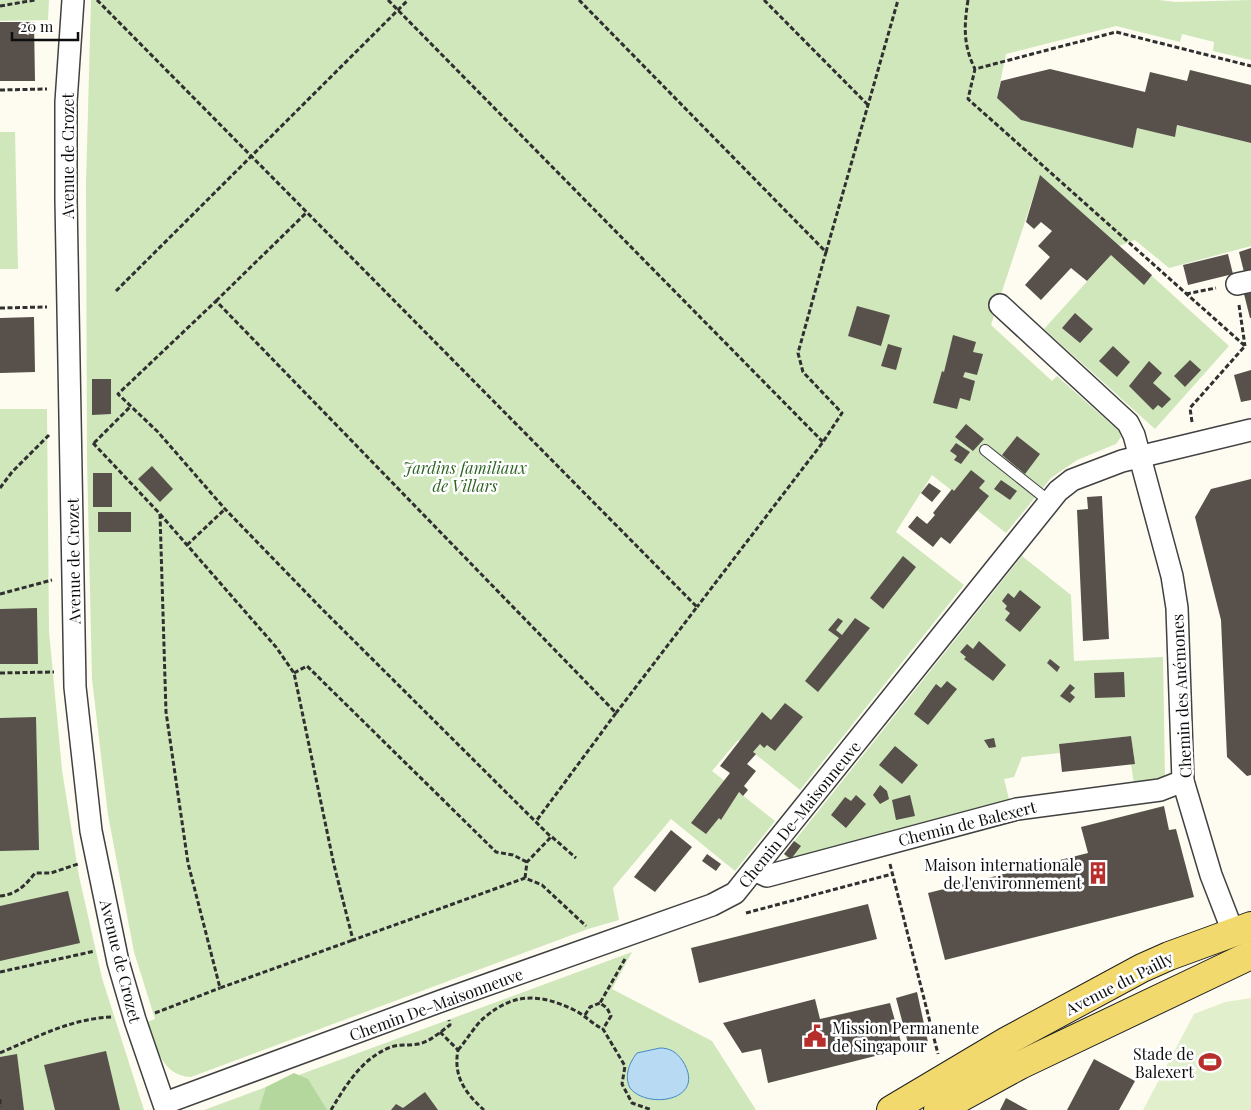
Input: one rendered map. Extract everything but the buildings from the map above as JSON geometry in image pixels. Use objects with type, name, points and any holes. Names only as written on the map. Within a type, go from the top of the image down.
[{"type":"main road","name":"Avenue du Pailly","points":[[891,1110],[1007,1041],[1142,968],[1245,936]]},
{"type":"main road","name":"Avenue du Pailly","points":[[938,1110],[1020,1065],[1251,955]]},
{"type":"main road","name":"Avenue du Pailly","points":[[1087,1033],[1251,973]]},
{"type":"street","name":"Avenue de Crozet","points":[[73,0],[66,102],[75,687],[84,782],[91,831],[118,962],[126,1018],[166,1106]]},
{"type":"street","name":"Chemin des Anémones","points":[[1000,305],[1128,423],[1141,456],[1172,576],[1177,608],[1183,781],[1211,875],[1245,936]]},
{"type":"street","name":"Chemin De-Maisonneuve","points":[[166,1106],[441,1001],[712,905],[735,893],[1049,501],[1072,480],[1141,456],[1251,430]]},
{"type":"street","name":"Chemin de Balexert","points":[[754,870],[767,876],[1017,809],[1160,790],[1183,781]]},
{"type":"lane","points":[[985,450],[1049,501]]},
{"type":"path","points":[[0,6],[35,0]]},
{"type":"path","points":[[97,0],[697,607]]},
{"type":"path","points":[[388,0],[823,442]]},
{"type":"path","points":[[116,291],[408,0]]},
{"type":"path","points":[[579,0],[826,252]]},
{"type":"path","points":[[764,0],[868,106]]},
{"type":"path","points":[[537,820],[616,713],[823,442],[842,413],[803,372],[798,354],[898,0]]},
{"type":"path","points":[[968,0],[964,35],[967,53],[975,68],[968,99],[1245,346],[1190,408],[1193,428]]},
{"type":"path","points":[[975,68],[1116,32],[1251,66]]},
{"type":"path","points":[[0,90],[50,89]]},
{"type":"path","points":[[307,212],[118,394],[158,432],[225,509],[328,615],[537,820],[552,837],[576,858]]},
{"type":"path","points":[[216,301],[616,713]]},
{"type":"path","points":[[0,308],[50,307]]},
{"type":"path","points":[[94,444],[131,406]]},
{"type":"path","points":[[0,488],[42,440],[51,433],[71,434],[94,444],[160,514],[276,647],[294,673],[334,865],[353,940]]},
{"type":"path","points":[[187,545],[225,509]]},
{"type":"path","points":[[160,514],[166,712],[188,863],[220,988]]},
{"type":"path","points":[[0,594],[52,580]]},
{"type":"path","points":[[294,673],[307,666],[496,852],[512,855],[528,862]]},
{"type":"path","points":[[0,673],[56,672]]},
{"type":"path","points":[[526,878],[528,862],[552,837]]},
{"type":"path","points":[[889,859],[939,1057]]},
{"type":"path","points":[[0,896],[14,893],[24,887],[35,872],[52,873],[80,862]]},
{"type":"path","points":[[740,914],[892,874]]},
{"type":"path","points":[[0,1053],[31,1038],[93,1017],[126,1018],[220,988],[526,878],[542,885],[588,929]]},
{"type":"path","points":[[0,972],[99,950]]},
{"type":"path","points":[[585,1015],[590,1007],[600,1003],[627,956]]},
{"type":"path","points":[[484,1110],[470,1097],[458,1078],[455,1063],[458,1050],[484,1017],[507,1003],[530,996],[557,1002],[585,1015],[594,1025],[603,1029],[625,1066],[622,1084],[632,1103],[652,1110]]},
{"type":"path","points":[[600,1003],[607,1008],[611,1016],[603,1029]]},
{"type":"path","points":[[331,1110],[350,1078],[370,1059],[392,1047],[424,1042],[450,1025],[447,1015]]},
{"type":"path","points":[[440,1032],[458,1050]]},
{"type":"path","points":[[0,1099],[0,1107]]},
{"type":"green space","points":[[0,0],[49,0],[48,20],[0,21]]},
{"type":"green space","name":"Jardins familiaux de Villars","points":[[91,0],[1159,0],[1175,2],[1251,0],[1251,60],[1213,51],[1214,42],[1182,34],[1180,42],[1116,26],[1006,54],[997,98],[1021,120],[1133,147],[1137,128],[1175,136],[1177,125],[1251,143],[1251,246],[1169,268],[1135,240],[1119,246],[1040,176],[991,325],[1052,381],[1057,376],[1119,431],[1121,437],[1116,444],[1077,460],[1051,478],[1006,533],[932,475],[896,532],[964,585],[800,790],[738,740],[712,771],[775,821],[735,871],[671,819],[613,888],[619,920],[588,929],[191,1077],[181,1075],[173,1071],[161,1058],[147,1022],[155,1019],[134,952],[108,815],[92,679],[87,459],[86,183]]},
{"type":"green space","points":[[0,132],[15,132],[18,269],[0,269]]},
{"type":"green space","points":[[1119,246],[1229,346],[1155,429],[1044,329]]},
{"type":"green space","points":[[0,409],[47,409],[49,631],[62,770],[79,876],[102,978],[144,1110],[0,1110]]},
{"type":"green space","points":[[1022,556],[1071,595],[1074,661],[1163,657],[1165,777],[1158,783],[1134,784],[1131,764],[1135,764],[1131,736],[1059,744],[1060,753],[1022,757],[1014,777],[1004,779],[1010,803],[789,862],[784,854]]},
{"type":"green space","points":[[632,952],[612,989],[712,1041],[756,1110],[204,1110]]},
{"type":"green space","name":"Stade de Balexert","points":[[1251,998],[1251,1110],[1143,1110],[1194,1014],[1225,1002]]},
{"type":"green space","points":[[294,1073],[308,1079],[327,1110],[259,1110],[266,1087]]},
{"type":"water","points":[[660,1048],[672,1051],[682,1060],[688,1074],[688,1085],[682,1093],[672,1098],[661,1100],[649,1099],[638,1095],[630,1088],[627,1074],[637,1053]]},
{"type":"place","name":"Maison internationale de l'environnement","points":[[1098,873]]},
{"type":"place","name":"Mission Permanente de Singapour","points":[[815,1036]]},
{"type":"place","name":"Stade de Balexert","points":[[1210,1062]]}]
